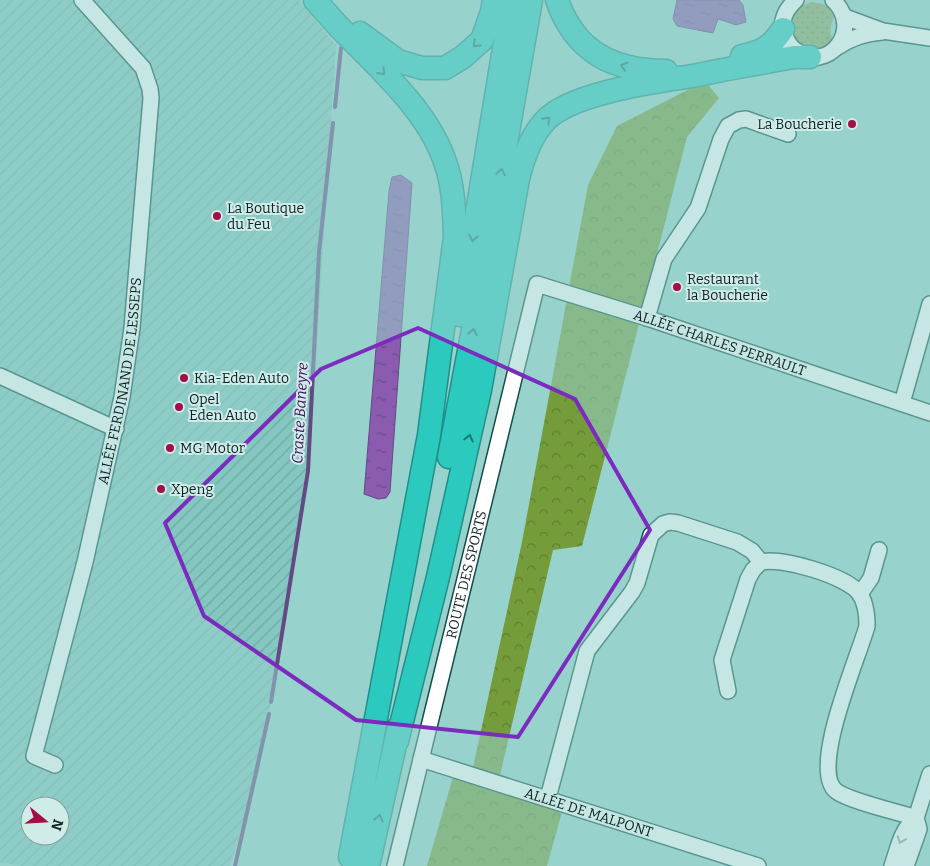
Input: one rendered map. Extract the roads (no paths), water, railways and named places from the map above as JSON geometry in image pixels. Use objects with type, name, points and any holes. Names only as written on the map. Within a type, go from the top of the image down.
[{"type":"highway","points":[[315,0],[398,61],[422,68],[445,68],[463,57],[482,40],[492,12],[494,0]]},
{"type":"highway","points":[[355,863],[443,419],[512,0]]},
{"type":"highway","points":[[396,741],[478,302],[531,0]]},
{"type":"highway","points":[[558,0],[566,23],[590,49],[604,59],[636,70],[668,71],[760,52],[770,46],[783,24]]},
{"type":"highway","points":[[342,21],[367,54],[410,103],[440,149],[452,187],[455,237],[424,469],[355,863]]},
{"type":"highway","points":[[355,863],[396,741],[438,577],[480,390],[518,179],[528,146],[536,132],[558,110],[592,97],[636,86],[794,57],[810,57]]},
{"type":"street","name":"ALLÉE FERDINAND DE LESSEPS","points":[[55,765],[34,756],[82,571],[116,429],[132,328],[150,89],[143,68],[82,0]]},
{"type":"street","points":[[778,0],[786,39],[800,54],[810,57],[825,55],[849,39],[883,32]]},
{"type":"street","points":[[783,24],[788,9],[796,0]]},
{"type":"street","points":[[833,0],[841,8],[846,28],[843,38],[837,47]]},
{"type":"street","points":[[844,17],[883,32],[930,38]]},
{"type":"street","points":[[647,318],[664,260],[698,208],[721,139],[728,126],[739,120],[746,120],[788,134]]},
{"type":"street","name":"ALLÉE CHARLES PERRAULT","points":[[537,284],[647,318],[930,413]]},
{"type":"street","name":"ROUTE DES SPORTS","points":[[395,866],[537,284]]},
{"type":"street","points":[[902,403],[930,304]]},
{"type":"street","points":[[0,376],[116,429]]},
{"type":"street","points":[[548,798],[588,651],[637,583],[651,535],[663,524],[678,523],[745,546],[761,562]]},
{"type":"street","points":[[860,594],[871,578],[879,550]]},
{"type":"street","points":[[728,690],[722,660],[748,579],[761,562],[768,560],[781,562],[836,577],[850,584],[860,594],[866,610],[867,626],[829,747],[828,776],[833,788],[844,796],[916,818]]},
{"type":"street","name":"ALLÉE DE MALPONT","points":[[421,759],[758,866]]},
{"type":"street","points":[[892,866],[905,830],[909,823],[916,818],[926,797],[930,774]]},
{"type":"street","points":[[906,866],[917,835],[916,818]]},
{"type":"water","points":[[677,0],[739,0],[743,5],[746,22],[736,25],[718,19],[713,33],[677,26],[673,19]]},
{"type":"water","points":[[401,175],[412,183],[390,492],[386,498],[378,499],[364,494],[389,191],[392,177]]},
{"type":"waterway","name":"Craste Baneyre","points":[[335,107],[341,48]]},
{"type":"waterway","name":"Craste Baneyre","points":[[271,702],[308,471],[319,252],[333,123]]},
{"type":"waterway","name":"Craste Baneyre","points":[[235,866],[269,714]]},
{"type":"place","name":"La Boucherie","points":[[852,124]]},
{"type":"place","name":"La Boutique du Feu","points":[[217,216]]},
{"type":"place","name":"Restaurant la Boucherie","points":[[677,287]]},
{"type":"place","name":"Kia-Eden Auto","points":[[184,378]]},
{"type":"place","name":"Opel Eden Auto","points":[[179,407]]},
{"type":"place","name":"MG Motor","points":[[170,448]]},
{"type":"place","name":"Xpeng","points":[[161,489]]}]
